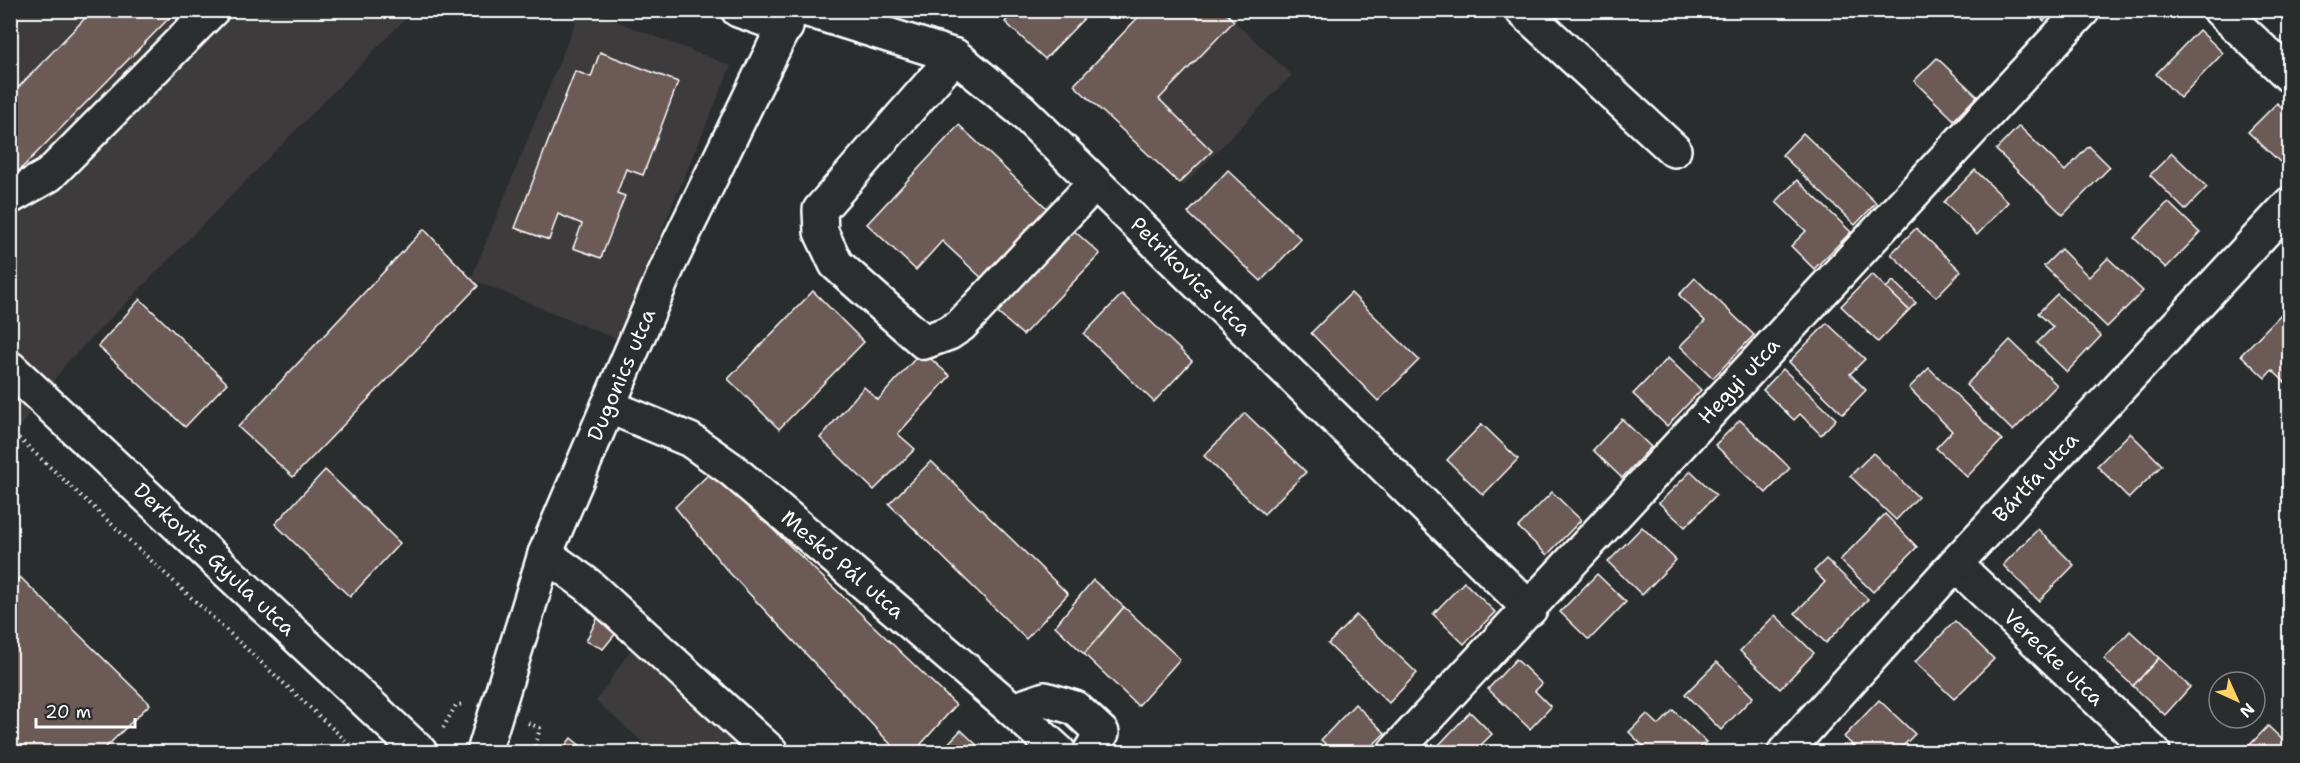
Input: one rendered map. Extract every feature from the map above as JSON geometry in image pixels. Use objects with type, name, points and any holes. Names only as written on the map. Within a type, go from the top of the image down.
[{"type":"street","points":[[10,197],[49,175],[212,10]]},
{"type":"street","name":"Petrikovics utca","points":[[738,10],[795,16],[955,56],[1021,110],[1530,609]]},
{"type":"street","points":[[1522,10],[1674,150]]},
{"type":"street","name":"Hegyi utca","points":[[1395,753],[2083,10]]},
{"type":"street","points":[[2220,10],[2289,76]]},
{"type":"street","name":"Dugonics utca","points":[[484,753],[545,554],[667,268],[795,16]]},
{"type":"street","points":[[955,56],[820,210],[821,232],[836,264],[924,342],[961,326],[1095,183]]},
{"type":"street","name":"Bártfa utca","points":[[1785,753],[1955,564],[2289,204]]},
{"type":"street","name":"Derkovits Gyula utca","points":[[10,368],[420,753]]},
{"type":"street","name":"Meskó Pál utca","points":[[608,406],[690,440],[731,469],[1013,710],[1059,753]]},
{"type":"street","points":[[545,554],[588,585],[771,753]]},
{"type":"street","name":"Verecke utca","points":[[1955,564],[2153,753]]},
{"type":"street","points":[[1013,710],[1045,699],[1075,708],[1102,733],[1090,753]]},
{"type":"path","points":[[10,430],[358,753]]},
{"type":"shaded area","points":[[1145,10],[1223,11],[1292,75],[1183,186],[1074,85]]},
{"type":"shaded area","points":[[11,11],[413,11],[65,365],[11,439]]},
{"type":"shaded area","points":[[580,11],[590,11],[731,66],[616,339],[471,279]]},
{"type":"shaded area","points":[[635,643],[754,752],[654,752],[596,701]]},
{"type":"building","points":[[93,10],[177,10],[10,180],[10,96]]},
{"type":"building","points":[[1016,10],[1092,10],[1045,59],[1005,22]]},
{"type":"building","points":[[1145,10],[1223,10],[1234,21],[1159,99],[1212,151],[1179,183],[1074,85]]},
{"type":"building","points":[[2034,10],[2054,10],[2044,21]]},
{"type":"building","points":[[2199,30],[2223,53],[2180,98],[2156,74]]},
{"type":"building","points":[[600,52],[678,82],[643,175],[626,169],[617,193],[625,196],[601,258],[573,248],[582,224],[558,214],[549,240],[515,228],[575,71],[591,77]]},
{"type":"building","points":[[1937,58],[1977,96],[1954,120],[1914,81]]},
{"type":"building","points":[[2277,103],[2290,115],[2290,152],[2280,162],[2248,132]]},
{"type":"building","points":[[959,125],[1051,212],[986,282],[942,241],[916,270],[867,224]]},
{"type":"building","points":[[2019,126],[2065,171],[2089,146],[2110,167],[2063,215],[1996,150]]},
{"type":"building","points":[[1803,133],[1876,203],[1855,225],[1782,155]]},
{"type":"building","points":[[2172,153],[2207,187],[2185,210],[2150,175]]},
{"type":"building","points":[[1228,170],[1301,239],[1261,281],[1188,213]]},
{"type":"building","points":[[1975,170],[2008,202],[1977,235],[1944,202]]},
{"type":"building","points":[[1797,180],[1851,232],[1814,269],[1791,246],[1806,231],[1776,202]]},
{"type":"building","points":[[2168,202],[2200,233],[2166,268],[2134,238]]},
{"type":"building","points":[[1071,228],[1100,254],[1023,335],[993,309]]},
{"type":"building","points":[[1916,228],[1961,271],[1936,297],[1891,254]]},
{"type":"building","points":[[424,229],[478,286],[293,477],[238,427]]},
{"type":"building","points":[[2061,249],[2089,277],[2108,258],[2143,291],[2107,327],[2044,266]]},
{"type":"building","points":[[1872,274],[1909,310],[1878,342],[1841,306]]},
{"type":"building","points":[[1695,278],[1754,335],[1713,378],[1680,346],[1705,321],[1679,295]]},
{"type":"building","points":[[1893,281],[1916,303],[1909,310],[1886,288]]},
{"type":"building","points":[[813,291],[864,342],[779,429],[728,379]]},
{"type":"building","points":[[1351,293],[1419,360],[1378,401],[1311,333]]},
{"type":"building","points":[[1122,294],[1192,361],[1154,402],[1084,334]]},
{"type":"building","points":[[2057,294],[2101,336],[2067,372],[2037,343],[2053,327],[2038,313]]},
{"type":"building","points":[[140,299],[227,383],[185,427],[98,346]]},
{"type":"building","points":[[2282,313],[2290,320],[2290,387],[2272,370],[2265,378],[2241,355]]},
{"type":"building","points":[[1827,323],[1865,359],[1850,374],[1866,390],[1843,414],[1789,362]]},
{"type":"building","points":[[2010,340],[2057,385],[2013,431],[1966,385]]},
{"type":"building","points":[[922,351],[950,376],[898,434],[915,449],[874,490],[820,438],[864,387],[878,400]]},
{"type":"building","points":[[1668,358],[1701,390],[1667,426],[1633,394]]},
{"type":"building","points":[[1929,368],[2002,440],[1967,477],[1936,448],[1952,431],[1909,388]]},
{"type":"building","points":[[1783,369],[1836,419],[1821,435],[1800,414],[1794,420],[1763,390]]},
{"type":"building","points":[[1245,413],[1306,472],[1264,514],[1204,456]]},
{"type":"building","points":[[1622,419],[1651,447],[1622,478],[1593,450]]},
{"type":"building","points":[[1740,420],[1790,468],[1766,493],[1715,445]]},
{"type":"building","points":[[1482,424],[1518,459],[1483,495],[1447,460]]},
{"type":"building","points":[[2130,433],[2162,465],[2129,498],[2097,466]]},
{"type":"building","points":[[1873,453],[1918,497],[1896,520],[1850,476]]},
{"type":"building","points":[[931,461],[1068,594],[1026,639],[889,504]]},
{"type":"building","points":[[325,470],[400,543],[350,597],[275,524]]},
{"type":"building","points":[[712,471],[956,705],[914,752],[898,752],[726,569],[675,507]]},
{"type":"building","points":[[1691,471],[1716,495],[1685,527],[1659,503]]},
{"type":"building","points":[[1552,492],[1581,520],[1547,555],[1518,527]]},
{"type":"building","points":[[1885,514],[1917,547],[1873,592],[1840,560]]},
{"type":"building","points":[[1642,527],[1676,560],[1642,595],[1608,562]]},
{"type":"building","points":[[2038,529],[2074,565],[2039,601],[2003,565]]},
{"type":"building","points":[[1826,559],[1868,599],[1826,643],[1795,613],[1825,582],[1814,571]]},
{"type":"building","points":[[1597,574],[1626,602],[1589,640],[1560,612]]},
{"type":"building","points":[[20,577],[150,704],[101,752],[10,752],[10,587]]},
{"type":"building","points":[[1093,580],[1124,607],[1084,654],[1055,626]]},
{"type":"building","points":[[1464,582],[1495,612],[1464,644],[1433,614]]},
{"type":"building","points":[[1124,607],[1180,659],[1138,706],[1084,654]]},
{"type":"building","points":[[600,613],[621,627],[603,649],[586,641]]},
{"type":"building","points":[[1356,615],[1417,673],[1389,703],[1328,644]]},
{"type":"building","points":[[1775,615],[1814,653],[1780,689],[1740,651]]},
{"type":"building","points":[[1955,621],[1994,659],[1954,699],[1915,662]]},
{"type":"building","points":[[2130,631],[2159,658],[2133,686],[2104,659]]},
{"type":"building","points":[[2159,658],[2190,687],[2165,715],[2133,686]]},
{"type":"building","points":[[1516,659],[1542,684],[1535,691],[1551,707],[1530,729],[1488,689]]},
{"type":"building","points":[[1717,662],[1753,697],[1721,730],[1685,694]]},
{"type":"building","points":[[1879,700],[1915,734],[1897,752],[1860,752],[1844,737]]},
{"type":"building","points":[[1355,704],[1385,733],[1366,752],[1334,752],[1321,740]]},
{"type":"building","points":[[1673,710],[1706,742],[1696,752],[1649,752],[1629,732],[1647,714],[1659,725]]},
{"type":"building","points":[[1470,712],[1492,734],[1474,752],[1443,752],[1437,747]]},
{"type":"building","points":[[2267,727],[2290,747],[2284,752],[2243,752],[2264,730],[2267,730]]},
{"type":"building","points":[[961,730],[984,752],[940,752]]},
{"type":"building","points":[[571,738],[588,752],[560,752]]},
{"type":"building","points":[[1615,743],[1625,752],[1606,752]]}]
